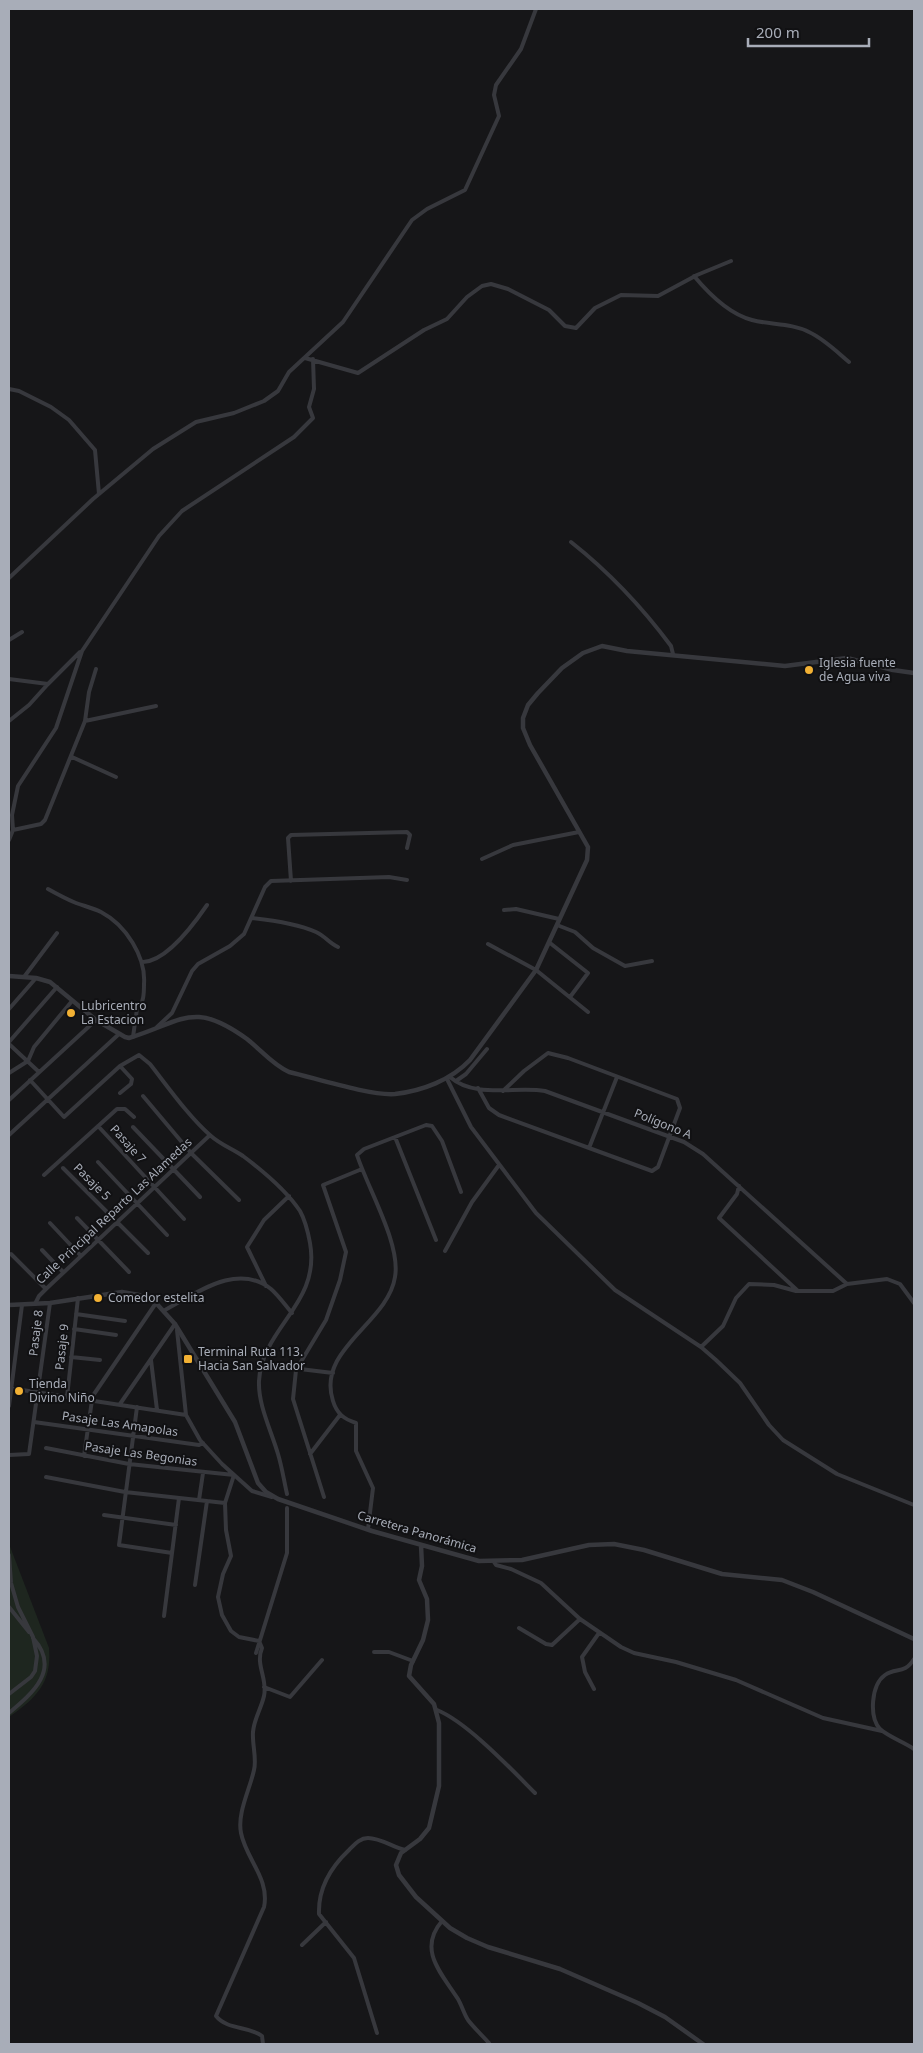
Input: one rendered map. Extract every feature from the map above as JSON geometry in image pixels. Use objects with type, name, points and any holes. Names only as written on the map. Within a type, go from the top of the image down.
[{"type":"street","points":[[9,578],[99,494],[153,449],[196,422],[234,413],[264,401],[278,391],[289,372],[343,322],[412,220],[426,209],[465,190],[499,116],[494,95],[496,85],[521,49],[536,9]]},
{"type":"street","points":[[305,358],[358,373],[424,330],[447,320],[467,297],[482,286],[499,284],[549,310],[565,326],[576,328],[595,308],[621,295],[658,296],[694,276],[731,261]]},
{"type":"street","points":[[694,276],[707,292],[725,306],[750,320],[807,331],[827,343],[849,362]]},
{"type":"street","points":[[9,840],[13,830],[12,815],[18,786],[56,728],[82,651],[159,536],[182,511],[287,442],[310,423],[313,418],[309,407],[314,389],[313,359]]},
{"type":"street","points":[[9,389],[20,391],[51,407],[69,420],[96,450],[99,494]]},
{"type":"street","points":[[571,542],[593,560],[628,594],[667,640],[673,654]]},
{"type":"street","points":[[9,640],[22,632]]},
{"type":"street","points":[[9,976],[36,978],[57,987],[96,1020],[129,1038],[189,1016],[205,1016],[247,1039],[284,1070],[368,1090],[394,1094],[448,1078],[470,1060],[536,970],[550,943],[588,855],[588,847],[523,728],[525,709],[562,668],[591,649],[606,647],[627,651],[785,666],[847,658],[893,670],[914,673]]},
{"type":"street","points":[[9,721],[29,705],[64,665],[82,651]]},
{"type":"street","points":[[13,830],[41,824],[45,820],[85,721],[89,692],[96,669]]},
{"type":"street","points":[[9,679],[48,684]]},
{"type":"street","points":[[85,721],[156,706]]},
{"type":"street","points":[[72,756],[116,777]]},
{"type":"street","points":[[291,881],[288,838],[291,836],[407,832],[410,835],[407,848]]},
{"type":"street","points":[[482,859],[513,844],[580,832]]},
{"type":"street","points":[[155,1029],[172,1012],[198,964],[239,940],[252,918],[267,884],[271,881],[389,877],[407,880]]},
{"type":"street","points":[[48,889],[76,903],[101,912],[114,921],[125,932],[143,962],[145,971],[144,995],[137,1009],[133,1037]]},
{"type":"street","points":[[143,962],[159,958],[192,927],[207,906]]},
{"type":"street","points":[[504,910],[516,909],[559,919]]},
{"type":"street","points":[[252,918],[295,925],[316,932],[328,943],[338,947]]},
{"type":"street","points":[[557,925],[575,932],[593,948],[625,966],[652,961]]},
{"type":"street","points":[[24,977],[57,933]]},
{"type":"street","points":[[550,943],[588,973],[570,997]]},
{"type":"street","points":[[488,944],[536,970],[588,1012]]},
{"type":"street","points":[[9,1009],[36,978]]},
{"type":"street","points":[[39,1072],[9,1043],[57,987]]},
{"type":"street","points":[[9,1073],[28,1061],[34,1047],[72,1001]]},
{"type":"street","points":[[9,1100],[96,1020]]},
{"type":"street","points":[[9,1135],[119,1034]]},
{"type":"street","points":[[456,1081],[487,1049]]},
{"type":"street","points":[[478,1088],[489,1108],[499,1115],[652,1171],[658,1167],[680,1108],[677,1099],[568,1058],[548,1053],[524,1071],[503,1091]]},
{"type":"street","points":[[30,1080],[62,1117],[66,1116],[120,1066],[139,1055],[150,1064],[210,1135],[227,1149],[241,1155],[289,1196],[301,1212],[312,1254],[309,1281],[292,1313],[276,1334],[263,1360],[259,1380],[260,1396],[279,1456],[286,1494]]},
{"type":"street","points":[[120,1066],[132,1079],[130,1084],[120,1093]]},
{"type":"street","points":[[590,1148],[617,1077]]},
{"type":"street","points":[[448,1078],[470,1127],[536,1213],[614,1290],[701,1347],[740,1384],[769,1425],[783,1440],[837,1474],[914,1505]]},
{"type":"street","name":"Polígono A","points":[[448,1078],[478,1088],[503,1091],[530,1089],[544,1091],[684,1142],[703,1154],[847,1284]]},
{"type":"street","points":[[143,1096],[191,1153],[239,1200]]},
{"type":"street","points":[[44,1175],[117,1109],[125,1109],[134,1117]]},
{"type":"street","points":[[368,1529],[373,1488],[356,1451],[356,1424],[344,1419],[340,1415],[331,1394],[333,1373],[348,1345],[384,1305],[396,1277],[395,1258],[390,1239],[357,1155],[359,1151],[426,1125],[432,1126],[442,1141],[461,1192]]},
{"type":"street","name":"Pasaje 7","points":[[98,1126],[184,1219]]},
{"type":"street","points":[[133,1127],[200,1197]]},
{"type":"street","name":"Calle Principal Reparto Las Alamedas","points":[[35,1304],[38,1296],[210,1135]]},
{"type":"street","points":[[395,1137],[436,1240]]},
{"type":"street","points":[[98,1162],[167,1235]]},
{"type":"street","points":[[445,1251],[472,1202],[499,1165]]},
{"type":"street","name":"Pasaje 5","points":[[63,1168],[148,1253]]},
{"type":"street","points":[[324,1498],[295,1411],[293,1399],[296,1370],[326,1320],[340,1280],[346,1252],[323,1185],[362,1169]]},
{"type":"street","points":[[739,1186],[737,1194],[719,1218],[798,1291]]},
{"type":"street","points":[[266,1286],[248,1247],[264,1220],[289,1196]]},
{"type":"street","points":[[77,1218],[129,1272]]},
{"type":"street","points":[[50,1224],[81,1256]]},
{"type":"street","points":[[42,1250],[63,1272]]},
{"type":"street","points":[[11,1254],[46,1289]]},
{"type":"street","points":[[165,1310],[227,1279],[241,1277],[256,1280],[266,1286],[292,1313]]},
{"type":"street","points":[[701,1347],[723,1326],[736,1298],[749,1284],[774,1285],[798,1291],[833,1291],[847,1284],[886,1279],[900,1284],[914,1302]]},
{"type":"street","name":"Carretera Panorámica","points":[[9,1305],[50,1303],[122,1292],[156,1303],[165,1310],[175,1324],[235,1422],[258,1483],[266,1492],[278,1499],[368,1529],[479,1561],[522,1560],[589,1545],[619,1545],[722,1574],[789,1582],[914,1639]]},
{"type":"street","name":"Pasaje 9","points":[[66,1397],[78,1298]]},
{"type":"street","name":"Pasaje 8","points":[[9,1454],[29,1454],[50,1303]]},
{"type":"street","points":[[84,1456],[91,1400],[156,1303]]},
{"type":"street","points":[[9,1406],[22,1305]]},
{"type":"street","points":[[76,1314],[126,1321]]},
{"type":"street","points":[[120,1404],[175,1324]]},
{"type":"street","points":[[74,1328],[116,1335]]},
{"type":"street","points":[[177,1330],[186,1415],[203,1443],[234,1475],[252,1491],[278,1499]]},
{"type":"street","points":[[71,1357],[100,1360]]},
{"type":"street","points":[[151,1360],[157,1410]]},
{"type":"street","points":[[275,1366],[333,1373]]},
{"type":"street","points":[[10,1388],[38,1394],[120,1404],[186,1415]]},
{"type":"street","points":[[138,1407],[119,1545],[172,1553]]},
{"type":"street","points":[[310,1454],[340,1415]]},
{"type":"street","name":"Pasaje Las Amapolas","points":[[34,1422],[133,1437],[199,1445],[203,1443]]},
{"type":"street","name":"Pasaje Las Begonias","points":[[46,1448],[129,1464],[234,1475]]},
{"type":"street","points":[[199,1500],[203,1473]]},
{"type":"street","points":[[234,1475],[225,1503],[226,1530],[232,1552],[223,1574],[218,1597],[222,1615],[231,1631],[239,1636],[260,1641]]},
{"type":"street","points":[[46,1477],[125,1492],[225,1503]]},
{"type":"street","points":[[164,1616],[179,1498]]},
{"type":"street","points":[[195,1584],[207,1501]]},
{"type":"street","points":[[256,1653],[270,1614],[286,1553],[287,1508]]},
{"type":"street","points":[[104,1515],[176,1525]]},
{"type":"street","points":[[421,1545],[422,1566],[419,1580],[427,1599],[428,1620],[423,1640],[413,1661],[409,1676],[437,1710],[439,1723],[438,1786],[429,1828],[420,1839],[405,1850],[396,1865],[399,1875],[419,1902],[458,1933],[477,1942],[560,1969],[638,2003],[665,2017],[703,2044]]},
{"type":"street","points":[[9,1555],[10,1583],[18,1608],[33,1637],[37,1656],[34,1671],[26,1681],[9,1694]]},
{"type":"street","points":[[494,1562],[496,1565],[511,1569],[542,1583],[580,1619],[599,1633],[634,1653],[676,1662],[736,1680],[823,1718],[882,1731],[914,1749]]},
{"type":"street","points":[[9,1607],[41,1646],[44,1655],[43,1674],[24,1700],[9,1713]]},
{"type":"street","points":[[519,1628],[546,1644],[552,1645],[580,1619]]},
{"type":"street","points":[[594,1688],[584,1672],[582,1657],[599,1633]]},
{"type":"street","points":[[260,1641],[262,1648],[259,1662],[265,1694],[253,1731],[252,1748],[255,1769],[249,1784],[240,1827],[250,1859],[264,1882],[267,1894],[264,1907],[216,2016],[219,2020],[237,2027],[255,2031],[262,2036],[263,2044]]},
{"type":"street","points":[[374,1652],[389,1652],[413,1661]]},
{"type":"street","points":[[882,1731],[876,1724],[874,1717],[876,1687],[884,1675],[906,1669],[914,1659]]},
{"type":"street","points":[[264,1687],[290,1697],[322,1660]]},
{"type":"street","points":[[437,1710],[447,1714],[496,1754],[535,1793]]},
{"type":"street","points":[[377,2034],[354,1958],[319,1914],[322,1891],[326,1877],[339,1858],[359,1840],[366,1837],[405,1850]]},
{"type":"street","points":[[442,1921],[432,1937],[433,1958],[436,1969],[459,2001],[468,2019],[489,2043]]},
{"type":"street","points":[[302,1945],[326,1922]]},
{"type":"shaded area","points":[[9,1544],[49,1648],[49,1660],[48,1671],[40,1689],[27,1703],[9,1717]]},
{"type":"place","name":"Iglesia fuente de Agua viva","points":[[809,670]]},
{"type":"place","name":"Lubricentro La Estacion","points":[[71,1013]]},
{"type":"place","name":"Comedor estelita","points":[[98,1298]]},
{"type":"place","name":"Terminal Ruta 113. Hacia San Salvador","points":[[188,1359]]},
{"type":"place","name":"Tienda Divino Niño","points":[[19,1391]]}]
